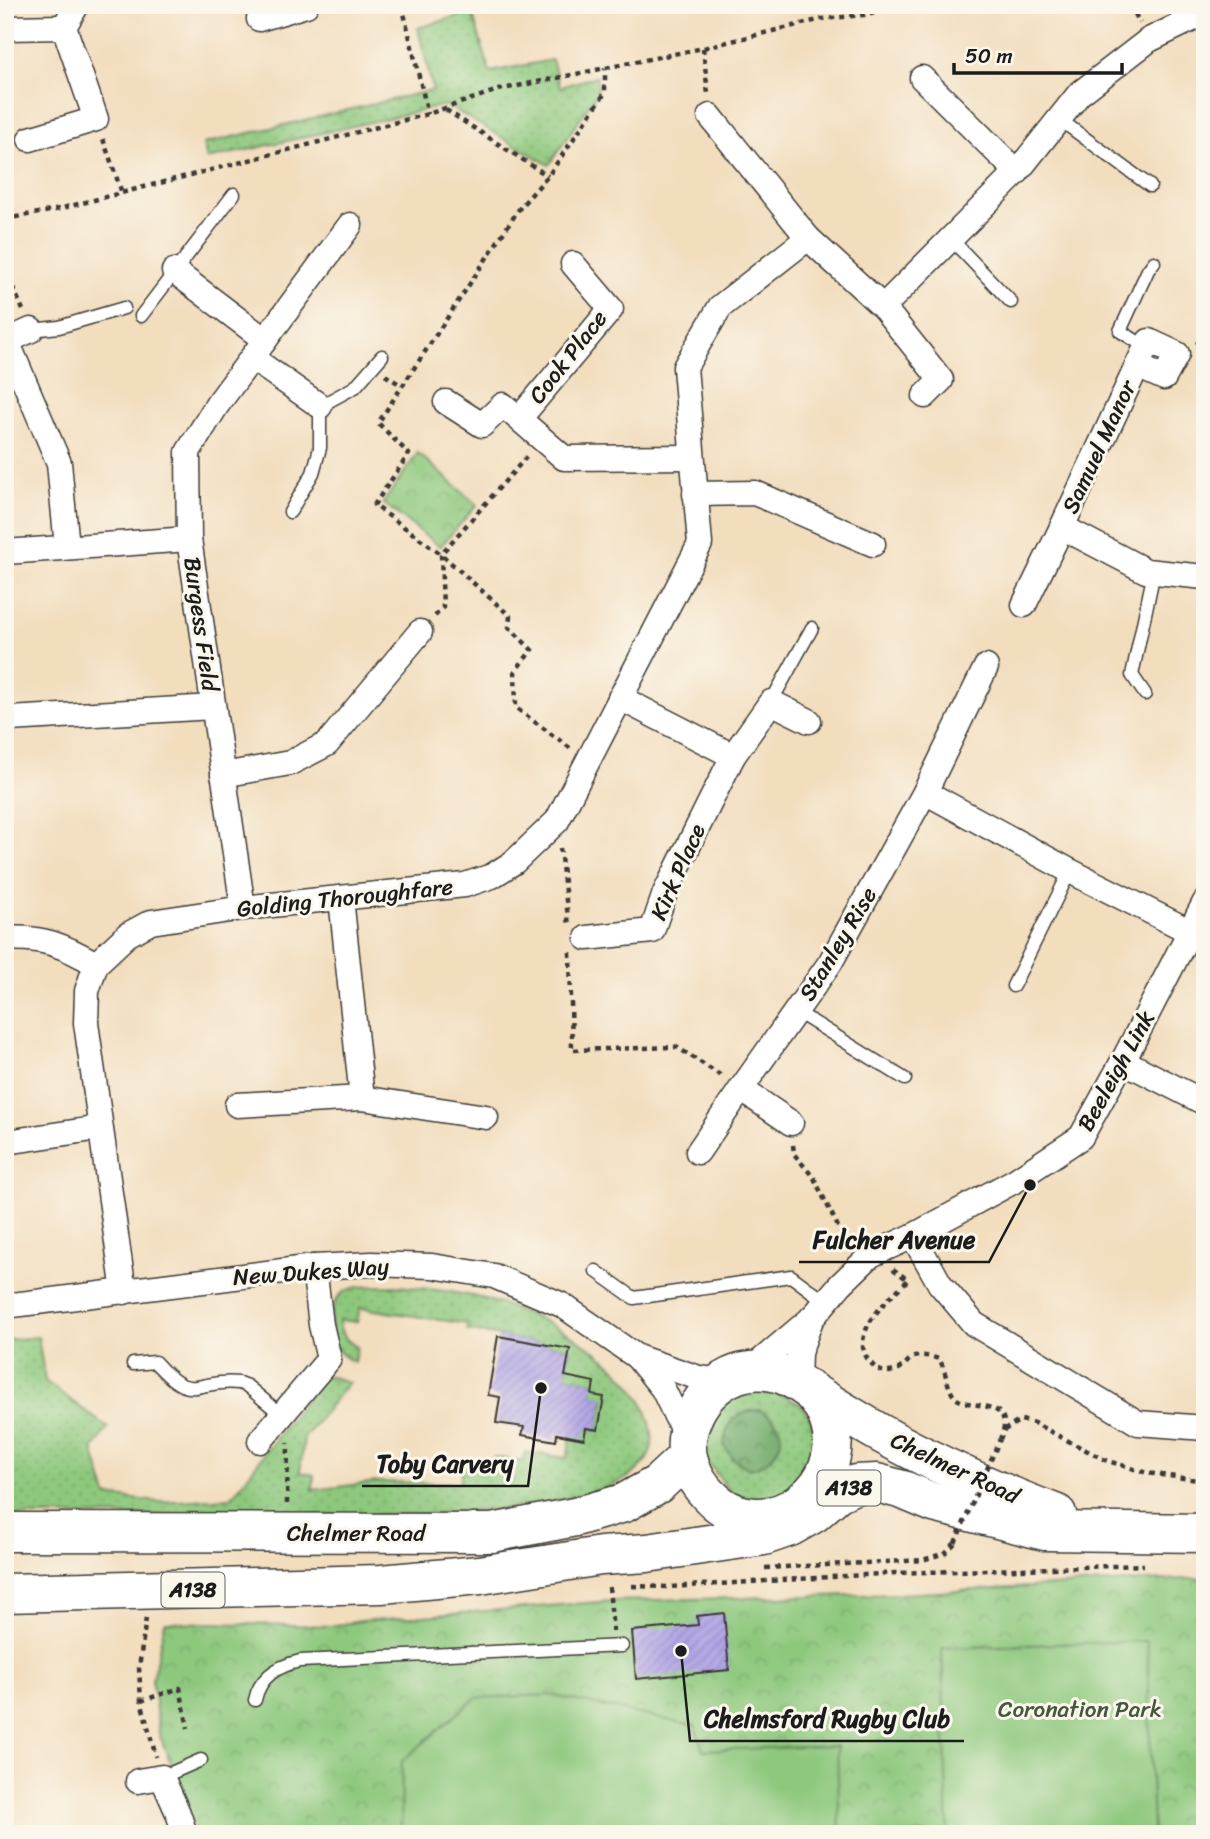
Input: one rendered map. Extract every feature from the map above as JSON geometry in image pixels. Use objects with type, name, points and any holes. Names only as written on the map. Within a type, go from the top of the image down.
[{"type":"main road","name":"Chelmer Road","points":[[769,1516],[748,1516],[728,1509],[710,1497],[697,1481],[687,1448],[692,1416],[704,1396],[735,1376],[771,1371],[792,1377],[882,1434],[959,1473],[1105,1531]]},
{"type":"main road","name":"Chelmer Road","points":[[805,1387],[824,1408],[831,1428],[833,1449],[828,1469],[819,1486]]},
{"type":"main road","name":"Chelmer Road","points":[[5,1532],[492,1533],[601,1511],[639,1497],[658,1485],[687,1448]]},
{"type":"main road","name":"Chelmer Road","points":[[605,1571],[659,1537],[788,1511],[805,1501],[839,1467],[861,1462],[885,1464],[942,1488],[1001,1520]]},
{"type":"main road","name":"Chelmer Road","points":[[12,1594],[381,1584],[480,1575],[605,1571],[647,1553],[764,1536],[790,1527],[813,1514],[837,1493],[856,1484],[877,1483],[934,1503],[1045,1531],[1205,1533]]},
{"type":"street","points":[[259,19],[306,5]]},
{"type":"street","points":[[883,307],[1017,172],[1079,94],[1149,40],[1205,13]]},
{"type":"street","points":[[5,28],[71,16],[96,119],[30,139]]},
{"type":"street","points":[[922,78],[1017,172]]},
{"type":"street","points":[[710,116],[808,238],[883,307],[941,380],[925,396]]},
{"type":"street","name":"Burgess Field","points":[[243,908],[189,539],[188,452],[218,405],[350,225]]},
{"type":"street","name":"Golding Thoroughfare","points":[[96,964],[127,935],[152,922],[243,908],[465,885],[492,876],[514,862],[557,821],[699,544],[685,368],[720,307],[808,238]]},
{"type":"street","name":"Cook Place","points":[[519,419],[611,309],[573,264]]},
{"type":"street","points":[[174,271],[320,406]]},
{"type":"street","points":[[31,330],[7,341],[59,463],[66,547]]},
{"type":"street","name":"Samuel Manor","points":[[1024,606],[1141,357]]},
{"type":"street","name":"Cook Place","points":[[446,402],[482,425],[503,405],[564,458],[692,457]]},
{"type":"street","points":[[695,494],[755,493],[873,544]]},
{"type":"street","name":"Samuel Manor","points":[[1062,527],[1146,571],[1205,577]]},
{"type":"street","points":[[5,552],[189,539]]},
{"type":"street","points":[[223,775],[290,763],[327,744],[421,632]]},
{"type":"street","name":"Stanley Rise","points":[[698,1152],[830,963],[925,792],[986,667]]},
{"type":"street","points":[[620,698],[733,756]]},
{"type":"street","points":[[771,702],[809,721]]},
{"type":"street","name":"Kirk Place","points":[[576,938],[652,931],[665,893],[733,756],[771,702]]},
{"type":"street","points":[[10,719],[213,707]]},
{"type":"street","points":[[925,792],[1070,871],[1189,931]]},
{"type":"street","points":[[341,898],[362,1098]]},
{"type":"street","name":"Beeleigh Link","points":[[735,1376],[819,1309],[871,1255],[913,1236],[1016,1180],[1081,1137],[1124,1061],[1205,902]]},
{"type":"street","points":[[5,939],[24,937],[65,946],[96,964],[87,991],[86,1023],[124,1292]]},
{"type":"street","points":[[1124,1061],[1205,1103]]},
{"type":"street","points":[[741,1089],[791,1123]]},
{"type":"street","points":[[237,1105],[362,1098],[486,1116]]},
{"type":"street","points":[[9,1137],[100,1128]]},
{"type":"street","points":[[913,1236],[940,1284],[974,1324],[1138,1423],[1205,1428]]},
{"type":"street","name":"New Dukes Way","points":[[5,1306],[314,1267],[371,1264],[432,1266],[494,1276],[562,1305],[638,1357],[699,1378],[735,1376]]},
{"type":"street","points":[[260,1441],[329,1359],[321,1325],[314,1267]]},
{"type":"street","name":"Beeleigh Link","points":[[805,1387],[799,1353],[819,1309]]},
{"type":"street","name":"New Dukes Way","points":[[638,1357],[663,1389],[687,1448]]},
{"type":"street","points":[[150,1779],[178,1813],[185,1834]]},
{"type":"lane","points":[[1059,118],[1150,186]]},
{"type":"lane","points":[[141,316],[234,194]]},
{"type":"lane","points":[[951,239],[1011,302]]},
{"type":"lane","points":[[1141,357],[1120,331],[1154,262]]},
{"type":"lane","points":[[31,330],[59,327],[124,309]]},
{"type":"lane","points":[[290,512],[313,473],[320,449],[320,406],[355,387],[382,356]]},
{"type":"lane","points":[[1145,694],[1132,675],[1154,572]]},
{"type":"lane","points":[[771,702],[812,628]]},
{"type":"lane","points":[[1013,986],[1070,871]]},
{"type":"lane","points":[[797,1012],[905,1079]]},
{"type":"lane","points":[[596,1271],[634,1298],[791,1276],[819,1309]]},
{"type":"lane","points":[[133,1364],[155,1362],[175,1383],[188,1388],[233,1383],[247,1386],[286,1411]]},
{"type":"lane","points":[[255,1700],[257,1691],[274,1670],[300,1661],[617,1646]]},
{"type":"lane","points":[[150,1779],[201,1760]]},
{"type":"path","points":[[402,5],[428,114]]},
{"type":"path","points":[[5,219],[55,210],[428,114],[498,90],[822,19],[864,15],[898,5]]},
{"type":"path","points":[[703,47],[710,116]]},
{"type":"path","points":[[588,762],[516,708],[515,671],[532,650],[509,627],[510,616],[441,554],[374,505],[409,454],[378,423],[521,206],[548,176],[604,93],[606,68]]},
{"type":"path","points":[[445,109],[548,176]]},
{"type":"path","points":[[96,119],[122,193]]},
{"type":"path","points":[[5,269],[31,330]]},
{"type":"path","points":[[421,632],[443,608],[441,554],[542,439]]},
{"type":"path","points":[[557,821],[576,938],[572,1050],[677,1047],[741,1089]]},
{"type":"path","points":[[791,1123],[794,1154],[814,1178],[848,1247],[859,1251]]},
{"type":"path","points":[[908,1280],[869,1325],[862,1338],[867,1358],[877,1369],[889,1372],[915,1355],[939,1359],[947,1371],[948,1387],[955,1398],[968,1404],[980,1403],[993,1408],[1001,1416],[1004,1430]]},
{"type":"path","points":[[286,1411],[286,1533]]},
{"type":"path","points":[[759,1569],[923,1560],[945,1553],[955,1544],[1004,1430],[1021,1420],[1034,1423],[1105,1460],[1147,1472],[1205,1481]]},
{"type":"path","points":[[625,1586],[670,1587],[896,1573],[1152,1564]]},
{"type":"path","points":[[605,1571],[617,1646]]},
{"type":"path","points":[[148,1610],[139,1668],[150,1779]]},
{"type":"path","points":[[141,1701],[180,1688],[188,1728]]},
{"type":"green space","points":[[472,12],[490,72],[552,60],[560,87],[597,76],[597,93],[549,165],[446,105],[207,159],[203,144],[433,90],[418,28]]},
{"type":"green space","points":[[418,453],[477,505],[440,547],[383,503]]},
{"type":"green space","points":[[366,1286],[441,1290],[488,1300],[538,1319],[589,1347],[631,1385],[645,1408],[652,1433],[652,1445],[643,1464],[636,1472],[616,1483],[561,1500],[457,1513],[5,1516],[5,1340],[38,1337],[45,1381],[108,1428],[93,1449],[107,1496],[158,1502],[231,1498],[324,1375],[349,1382],[304,1438],[300,1472],[314,1475],[313,1490],[377,1482],[460,1483],[463,1462],[492,1467],[494,1457],[523,1462],[525,1452],[567,1458],[571,1436],[586,1428],[598,1430],[604,1398],[592,1395],[594,1382],[565,1376],[570,1349],[467,1330],[468,1324],[360,1308],[357,1322],[339,1320],[344,1336],[357,1347],[354,1362],[345,1356],[336,1346],[331,1332],[332,1312],[340,1295],[345,1291]]},
{"type":"green space","points":[[766,1387],[800,1404],[811,1420],[816,1438],[815,1457],[794,1489],[764,1501],[731,1494],[703,1455],[706,1422],[729,1395]]},
{"type":"green space","points":[[760,1410],[773,1419],[779,1428],[780,1444],[765,1463],[749,1469],[733,1459],[724,1445],[725,1437],[730,1424],[738,1415]]},
{"type":"green space","name":"Coronation Park","points":[[1203,1578],[1205,1834],[197,1834],[159,1733],[152,1680],[165,1622],[330,1626],[361,1621],[611,1601],[899,1594]]},
{"type":"green space","points":[[1147,1641],[1153,1834],[948,1834],[942,1648]]},
{"type":"green space","points":[[550,1695],[695,1726],[703,1750],[837,1746],[840,1834],[401,1834],[402,1761],[476,1698]]},
{"type":"building","points":[[498,1336],[570,1349],[565,1376],[594,1382],[592,1395],[604,1397],[598,1430],[586,1428],[584,1439],[557,1434],[556,1441],[522,1435],[524,1427],[496,1423],[500,1397],[488,1395]]},
{"type":"building","points":[[724,1613],[729,1670],[636,1679],[632,1631],[698,1625],[697,1616]]},
{"type":"place","name":"Fulcher Avenue","points":[[1030,1185]]},
{"type":"place","name":"Toby Carvery","points":[[541,1388]]},
{"type":"place","name":"Chelmsford Rugby Club","points":[[681,1651]]}]
